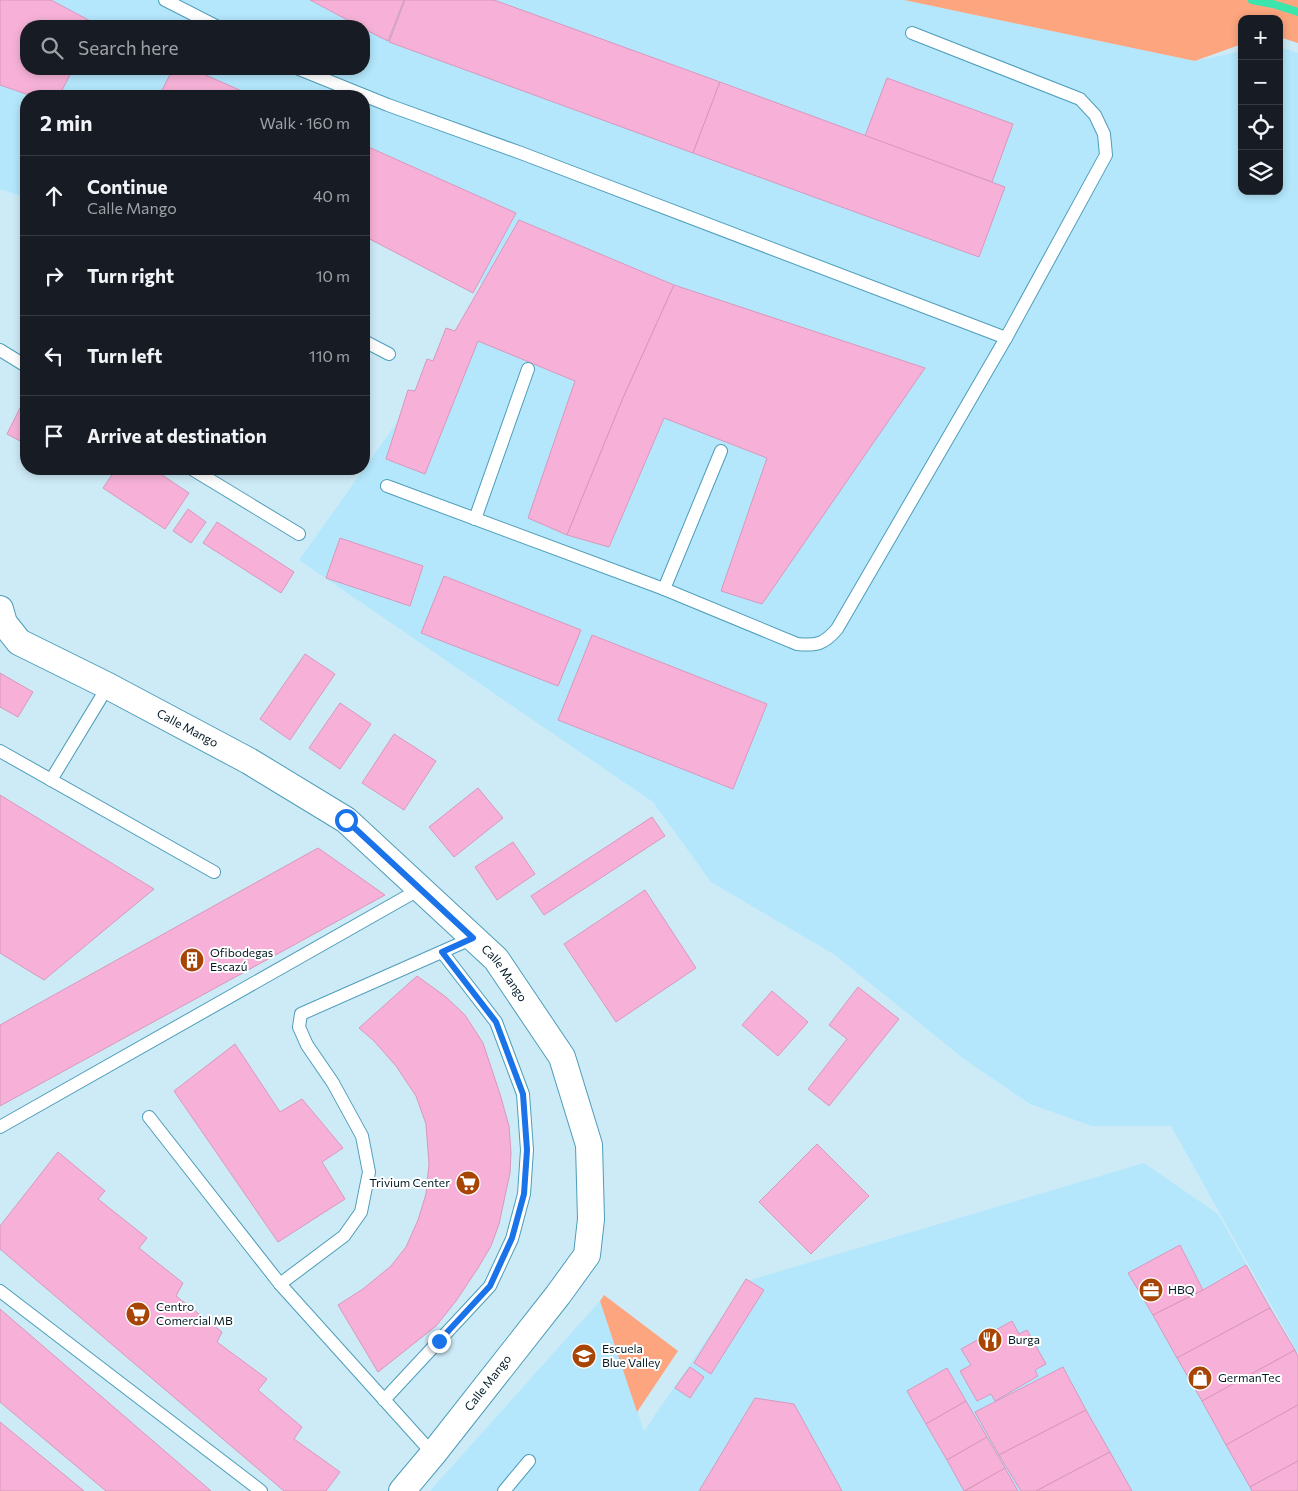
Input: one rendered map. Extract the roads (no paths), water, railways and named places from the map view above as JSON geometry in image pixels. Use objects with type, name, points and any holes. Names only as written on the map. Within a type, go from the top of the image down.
[{"type":"street","name":"Calle Mango","points":[[0,609],[4,623],[19,642],[108,686],[248,761],[346,820],[496,959],[562,1057],[589,1145],[591,1219],[587,1256],[402,1491]]},
{"type":"lane","points":[[165,0],[204,20]]},
{"type":"lane","points":[[387,486],[664,589],[797,644],[817,644],[828,639],[837,628],[1006,338],[1106,155],[1104,134],[1095,114],[1080,99],[912,33]]},
{"type":"lane","points":[[315,75],[351,90]]},
{"type":"lane","points":[[370,98],[1006,338]]},
{"type":"lane","points":[[370,344],[389,354]]},
{"type":"lane","points":[[0,350],[20,362]]},
{"type":"lane","points":[[475,519],[528,368]]},
{"type":"lane","points":[[664,589],[721,451]]},
{"type":"lane","points":[[202,475],[299,534]]},
{"type":"lane","points":[[51,780],[108,686]]},
{"type":"lane","points":[[0,751],[214,872]]},
{"type":"lane","points":[[0,1127],[420,889]]},
{"type":"lane","points":[[280,1284],[344,1236],[361,1212],[369,1172],[362,1136],[333,1083],[307,1045],[299,1027],[301,1014],[473,938]]},
{"type":"lane","points":[[384,1400],[490,1286],[512,1238],[524,1194],[527,1150],[523,1094],[496,1022],[442,952]]},
{"type":"lane","points":[[149,1117],[280,1284],[433,1454]]},
{"type":"lane","points":[[0,1291],[262,1491]]},
{"type":"lane","points":[[504,1491],[529,1460]]},
{"type":"waterway","points":[[1252,0],[1298,12]]},
{"type":"place","name":"Ofibodegas Escazú","points":[[192,960]]},
{"type":"place","name":"Trivium Center","points":[[468,1183]]},
{"type":"place","name":"HBQ","points":[[1151,1290]]},
{"type":"place","name":"Centro Comercial MB","points":[[138,1314]]},
{"type":"place","name":"Burga","points":[[990,1340]]},
{"type":"place","name":"Escuela Blue Valley","points":[[584,1356]]},
{"type":"place","name":"GermanTec","points":[[1200,1378]]}]
